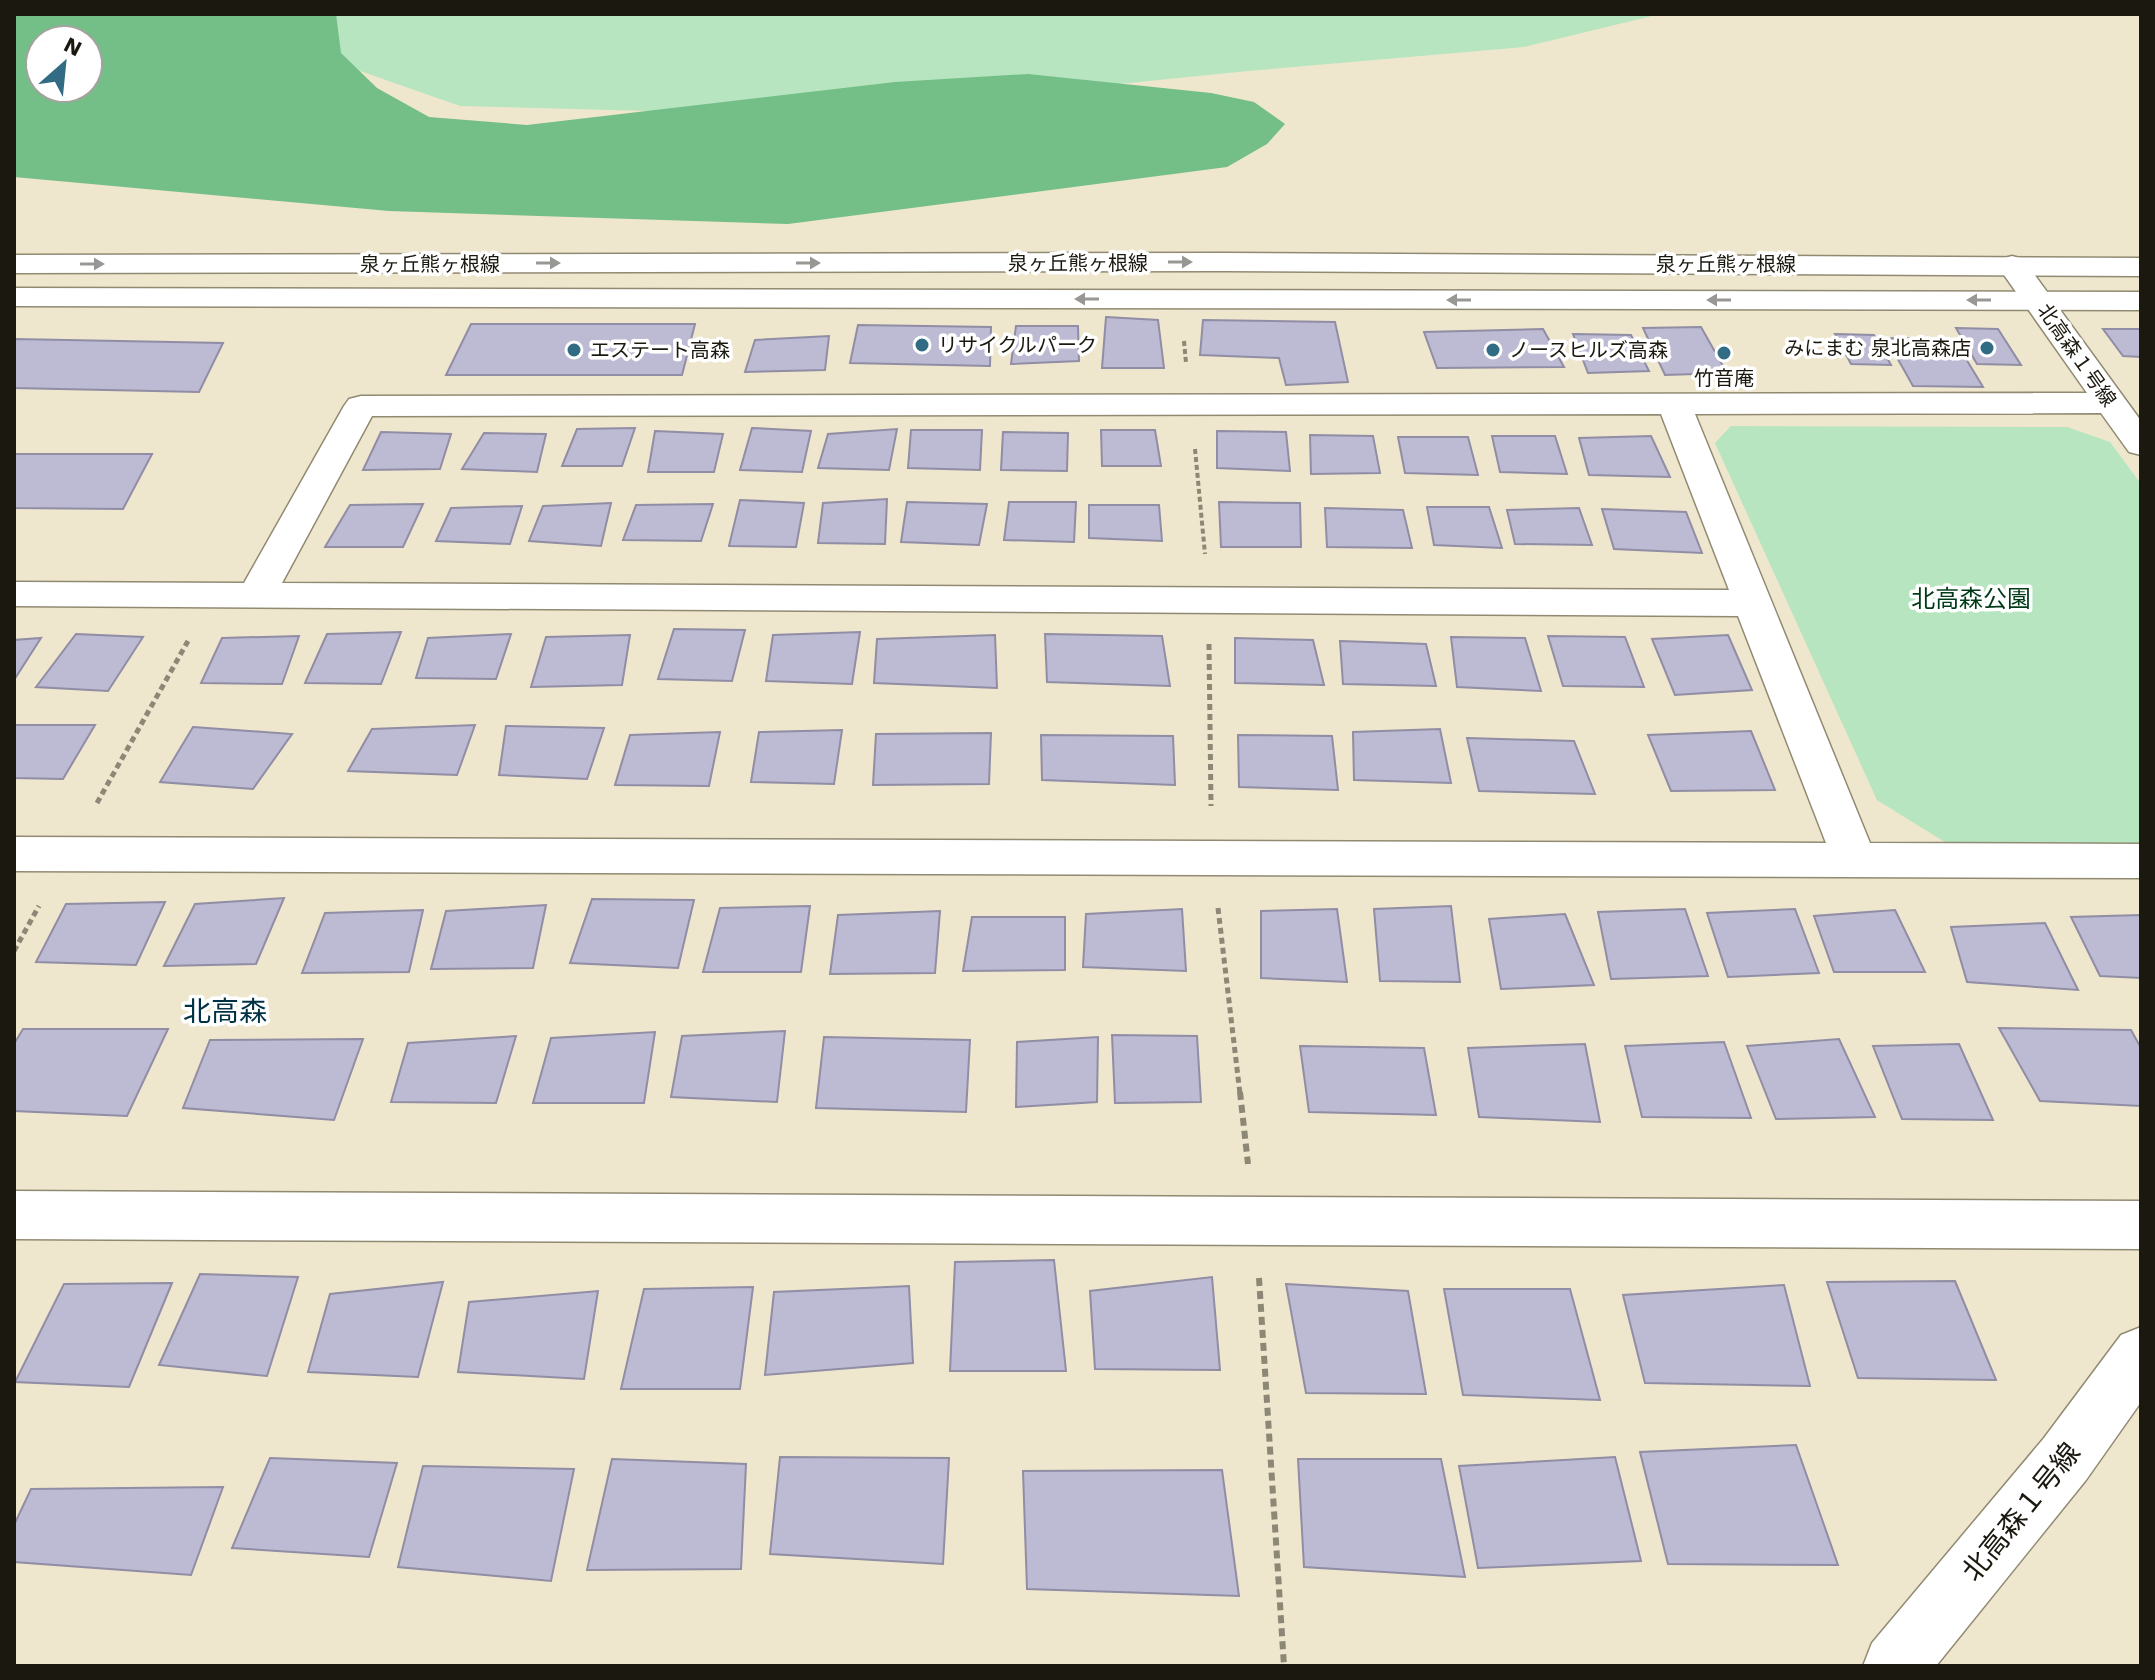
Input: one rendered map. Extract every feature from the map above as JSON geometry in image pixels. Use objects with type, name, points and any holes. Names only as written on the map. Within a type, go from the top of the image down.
[{"type":"street","name":"泉ヶ丘熊ヶ根線","points":[[14,264],[1224,262],[2141,267]]},
{"type":"street","name":"北高森１号線","points":[[2012,265],[2141,445]]},
{"type":"street","name":"泉ヶ丘熊ヶ根線","points":[[14,297],[2141,301]]},
{"type":"street","points":[[256,595],[361,406],[2111,403]]},
{"type":"street","points":[[1674,404],[1855,861]]},
{"type":"street","points":[[14,594],[1752,603]]},
{"type":"street","points":[[14,854],[2141,861]]},
{"type":"street","points":[[14,1215],[2141,1225]]},
{"type":"street","name":"北高森１号線","points":[[1895,1666],[2065,1459],[2141,1354]]},
{"type":"path","points":[[1182,328],[1209,600],[1212,860],[1255,1221],[1284,1666]]},
{"type":"path","points":[[14,951],[214,595]]},
{"type":"green space","points":[[14,14],[336,14],[341,53],[377,88],[429,117],[527,125],[895,82],[1028,74],[1211,93],[1254,102],[1285,124],[1267,144],[1227,167],[788,224],[389,211],[14,177]]},
{"type":"green space","points":[[198,14],[1660,14],[1524,47],[807,115],[460,106]]},
{"type":"green space","name":"北高森公園","points":[[1731,426],[2067,427],[2110,442],[2141,484],[2141,844],[1948,844],[1877,800],[1715,443]]},
{"type":"building","points":[[1106,317],[1158,320],[1164,368],[1102,368]]},
{"type":"building","points":[[1203,320],[1335,322],[1348,382],[1286,385],[1279,358],[1200,355]]},
{"type":"building","name":"エステート高森","points":[[471,324],[695,324],[682,375],[446,375]]},
{"type":"building","name":"リサイクルパーク","points":[[858,325],[991,327],[990,366],[850,363]]},
{"type":"building","points":[[1016,326],[1078,326],[1079,361],[1011,364]]},
{"type":"building","points":[[1701,327],[1727,373],[1665,375],[1643,328]]},
{"type":"building","points":[[1956,328],[1998,329],[2021,365],[1977,364]]},
{"type":"building","name":"ノースヒルズ高森","points":[[1543,329],[1564,367],[1437,368],[1424,332]]},
{"type":"building","points":[[2103,329],[2141,329],[2141,357],[2123,356]]},
{"type":"building","points":[[1573,334],[1631,335],[1649,371],[1588,373]]},
{"type":"building","points":[[1835,334],[1874,335],[1891,365],[1851,364]]},
{"type":"building","points":[[829,336],[825,370],[745,372],[755,340]]},
{"type":"building","points":[[1886,338],[1954,339],[1983,387],[1913,386]]},
{"type":"building","points":[[14,339],[223,343],[199,392],[14,388]]},
{"type":"building","points":[[635,428],[622,466],[562,466],[577,429]]},
{"type":"building","points":[[752,428],[811,431],[802,472],[740,470]]},
{"type":"building","points":[[897,429],[889,470],[818,468],[828,434]]},
{"type":"building","points":[[911,430],[982,430],[980,470],[908,468]]},
{"type":"building","points":[[1101,430],[1155,430],[1161,466],[1102,466]]},
{"type":"building","points":[[655,431],[723,434],[714,472],[648,472]]},
{"type":"building","points":[[1217,431],[1286,432],[1290,471],[1217,468]]},
{"type":"building","points":[[381,432],[451,434],[440,469],[363,470]]},
{"type":"building","points":[[1003,432],[1068,433],[1067,471],[1001,470]]},
{"type":"building","points":[[484,433],[546,434],[537,472],[462,469]]},
{"type":"building","points":[[1310,435],[1373,436],[1380,473],[1311,474]]},
{"type":"building","points":[[1492,436],[1555,436],[1567,474],[1500,472]]},
{"type":"building","points":[[1651,436],[1670,477],[1589,475],[1579,438]]},
{"type":"building","points":[[1398,437],[1468,437],[1478,475],[1405,473]]},
{"type":"building","points":[[14,454],[152,454],[123,509],[14,508]]},
{"type":"building","points":[[887,499],[885,544],[818,543],[823,503]]},
{"type":"building","points":[[740,500],[804,503],[796,547],[729,546]]},
{"type":"building","points":[[907,502],[987,504],[979,545],[901,542]]},
{"type":"building","points":[[1009,502],[1076,502],[1074,542],[1004,540]]},
{"type":"building","points":[[1219,502],[1300,503],[1301,547],[1221,547]]},
{"type":"building","points":[[611,503],[601,546],[529,541],[543,506]]},
{"type":"building","points":[[423,504],[403,547],[325,547],[350,505]]},
{"type":"building","points":[[713,504],[701,541],[623,540],[636,505]]},
{"type":"building","points":[[1089,505],[1159,505],[1162,541],[1089,538]]},
{"type":"building","points":[[522,506],[510,544],[436,541],[451,508]]},
{"type":"building","points":[[1427,507],[1489,507],[1502,548],[1434,545]]},
{"type":"building","points":[[1325,508],[1403,510],[1412,548],[1327,547]]},
{"type":"building","points":[[1579,508],[1592,545],[1515,544],[1507,510]]},
{"type":"building","points":[[1602,509],[1686,512],[1702,553],[1614,549]]},
{"type":"building","points":[[674,629],[745,630],[732,681],[658,679]]},
{"type":"building","points":[[401,632],[381,684],[305,683],[327,634]]},
{"type":"building","points":[[860,632],[852,684],[766,681],[773,635]]},
{"type":"building","points":[[76,634],[143,637],[108,691],[36,687]]},
{"type":"building","points":[[511,634],[496,679],[416,678],[428,638]]},
{"type":"building","points":[[1045,634],[1162,636],[1170,686],[1047,682]]},
{"type":"building","points":[[630,635],[622,685],[531,687],[546,637]]},
{"type":"building","points":[[995,635],[997,688],[874,683],[877,639]]},
{"type":"building","points":[[1728,635],[1752,690],[1675,695],[1652,639]]},
{"type":"building","points":[[299,636],[282,684],[201,683],[222,638]]},
{"type":"building","points":[[1548,636],[1625,637],[1644,687],[1563,686]]},
{"type":"building","points":[[1451,637],[1525,638],[1541,691],[1457,687]]},
{"type":"building","points":[[41,638],[14,680],[14,640]]},
{"type":"building","points":[[1235,638],[1313,640],[1324,685],[1235,683]]},
{"type":"building","points":[[1340,641],[1426,644],[1436,686],[1343,684]]},
{"type":"building","points":[[14,725],[95,725],[63,779],[14,778]]},
{"type":"building","points":[[475,725],[457,775],[348,771],[372,729]]},
{"type":"building","points":[[506,726],[604,728],[587,779],[499,775]]},
{"type":"building","points":[[193,727],[292,734],[253,789],[160,782]]},
{"type":"building","points":[[1440,729],[1451,783],[1354,780],[1353,732]]},
{"type":"building","points":[[842,730],[834,784],[751,782],[759,732]]},
{"type":"building","points":[[1751,731],[1775,790],[1671,791],[1648,735]]},
{"type":"building","points":[[720,732],[709,786],[615,785],[630,735]]},
{"type":"building","points":[[991,733],[989,784],[873,785],[876,734]]},
{"type":"building","points":[[1041,735],[1173,736],[1175,785],[1042,780]]},
{"type":"building","points":[[1238,735],[1332,736],[1338,790],[1239,787]]},
{"type":"building","points":[[1467,738],[1574,741],[1595,794],[1479,791]]},
{"type":"building","points":[[284,898],[256,964],[164,966],[195,904]]},
{"type":"building","points":[[592,899],[694,900],[678,968],[570,963]]},
{"type":"building","points":[[165,902],[136,965],[36,962],[66,904]]},
{"type":"building","points":[[546,905],[533,968],[431,969],[446,911]]},
{"type":"building","points":[[810,906],[801,972],[703,972],[720,908]]},
{"type":"building","points":[[1451,906],[1460,982],[1380,981],[1374,909]]},
{"type":"building","points":[[1182,909],[1186,971],[1083,967],[1086,914]]},
{"type":"building","points":[[1337,909],[1347,982],[1261,978],[1261,911]]},
{"type":"building","points":[[1685,909],[1708,976],[1611,979],[1598,912]]},
{"type":"building","points":[[1795,909],[1819,973],[1728,977],[1707,913]]},
{"type":"building","points":[[423,910],[409,972],[302,973],[325,913]]},
{"type":"building","points":[[1895,910],[1925,972],[1834,972],[1814,916]]},
{"type":"building","points":[[940,911],[935,973],[830,974],[838,915]]},
{"type":"building","points":[[1565,914],[1594,985],[1501,989],[1489,919]]},
{"type":"building","points":[[2141,915],[2141,978],[2100,976],[2071,917]]},
{"type":"building","points":[[972,917],[1065,917],[1065,970],[963,971]]},
{"type":"building","points":[[2045,923],[2078,990],[1967,982],[1951,927]]},
{"type":"building","points":[[1999,1028],[2131,1030],[2141,1048],[2141,1106],[2040,1101]]},
{"type":"building","points":[[23,1029],[168,1029],[127,1116],[14,1111],[14,1044]]},
{"type":"building","points":[[785,1031],[777,1102],[671,1097],[682,1036]]},
{"type":"building","points":[[655,1032],[644,1103],[533,1103],[551,1038]]},
{"type":"building","points":[[1112,1035],[1197,1036],[1201,1102],[1115,1103]]},
{"type":"building","points":[[516,1036],[496,1103],[391,1102],[408,1043]]},
{"type":"building","points":[[824,1037],[970,1040],[966,1112],[816,1108]]},
{"type":"building","points":[[1098,1037],[1097,1102],[1016,1107],[1017,1042]]},
{"type":"building","points":[[363,1039],[334,1120],[183,1108],[210,1040]]},
{"type":"building","points":[[1839,1039],[1875,1117],[1776,1119],[1747,1046]]},
{"type":"building","points":[[1724,1042],[1751,1118],[1642,1117],[1625,1046]]},
{"type":"building","points":[[1585,1044],[1600,1122],[1479,1117],[1468,1048]]},
{"type":"building","points":[[1959,1044],[1993,1120],[1902,1119],[1873,1046]]},
{"type":"building","points":[[1300,1046],[1424,1048],[1436,1115],[1309,1112]]},
{"type":"building","points":[[1054,1260],[1066,1371],[950,1371],[955,1262]]},
{"type":"building","points":[[200,1274],[298,1277],[267,1376],[159,1365]]},
{"type":"building","points":[[1212,1277],[1220,1370],[1095,1369],[1090,1291]]},
{"type":"building","points":[[1955,1281],[1996,1380],[1858,1378],[1827,1282]]},
{"type":"building","points":[[443,1282],[418,1377],[308,1372],[330,1294]]},
{"type":"building","points":[[172,1283],[129,1387],[15,1382],[64,1284]]},
{"type":"building","points":[[1286,1284],[1408,1291],[1426,1394],[1306,1393]]},
{"type":"building","points":[[1784,1285],[1810,1386],[1645,1383],[1623,1295]]},
{"type":"building","points":[[909,1286],[913,1363],[765,1375],[774,1292]]},
{"type":"building","points":[[753,1287],[740,1389],[621,1389],[644,1289]]},
{"type":"building","points":[[1444,1289],[1570,1289],[1600,1400],[1463,1395]]},
{"type":"building","points":[[598,1291],[584,1379],[458,1372],[469,1302]]},
{"type":"building","points":[[1796,1445],[1838,1565],[1668,1564],[1640,1452]]},
{"type":"building","points":[[780,1457],[949,1458],[943,1564],[770,1554]]},
{"type":"building","points":[[1615,1457],[1641,1561],[1478,1568],[1459,1466]]},
{"type":"building","points":[[270,1458],[397,1463],[369,1557],[232,1548]]},
{"type":"building","points":[[612,1459],[746,1464],[741,1569],[587,1570]]},
{"type":"building","points":[[1298,1459],[1441,1459],[1465,1577],[1304,1567]]},
{"type":"building","points":[[423,1466],[574,1469],[551,1581],[398,1567]]},
{"type":"building","points":[[1222,1470],[1239,1596],[1027,1589],[1023,1471]]},
{"type":"building","points":[[223,1487],[191,1575],[14,1562],[14,1525],[31,1489]]},
{"type":"place","name":"リサイクルパーク","points":[[922,345]]},
{"type":"place","name":"みにまむ 泉北高森店","points":[[1987,348]]},
{"type":"place","name":"エステート高森","points":[[574,350]]},
{"type":"place","name":"ノースヒルズ高森","points":[[1493,350]]},
{"type":"place","name":"竹音庵","points":[[1724,353]]},
{"type":"district","name":"北高森","points":[[225,1011]]}]
